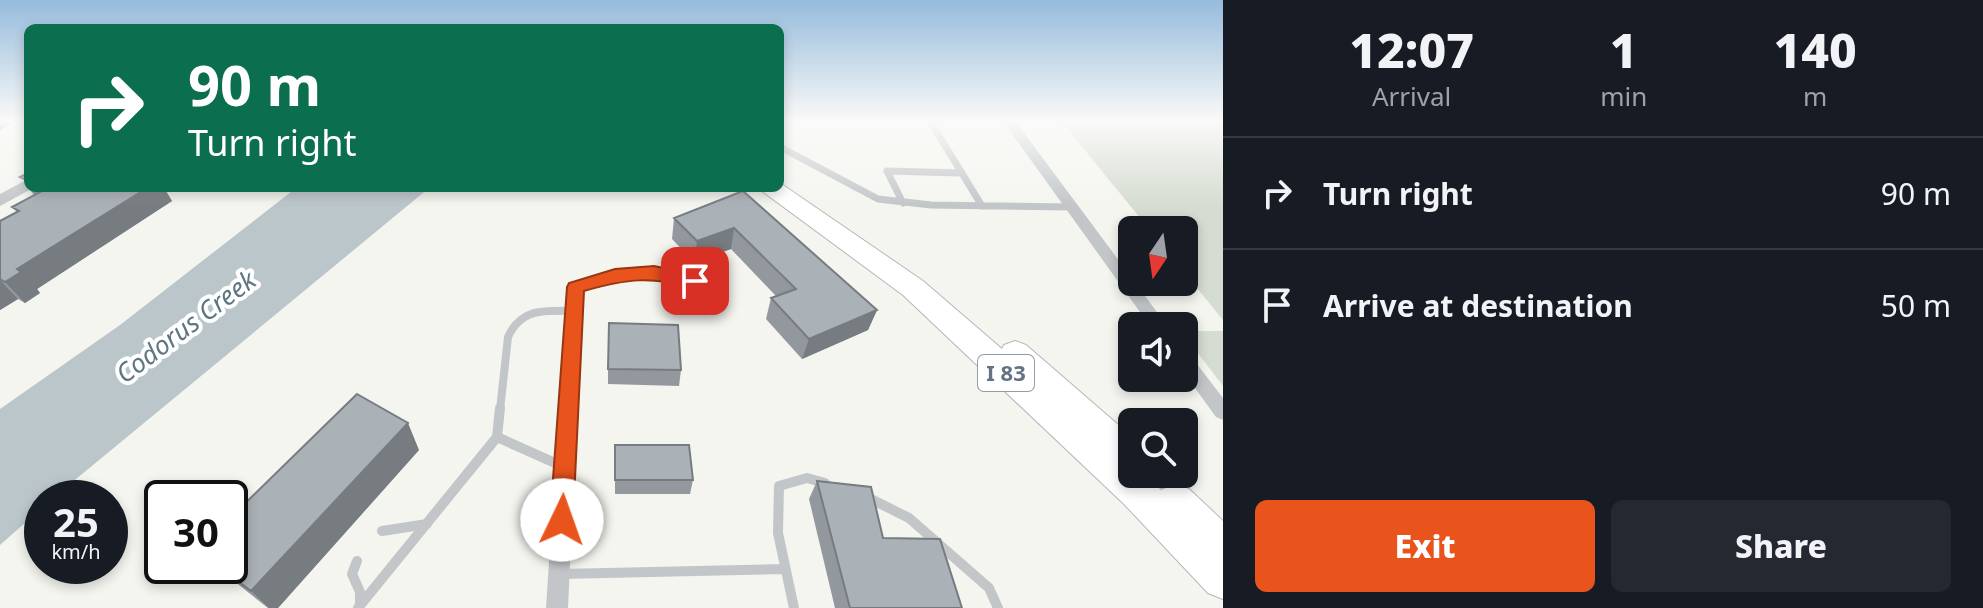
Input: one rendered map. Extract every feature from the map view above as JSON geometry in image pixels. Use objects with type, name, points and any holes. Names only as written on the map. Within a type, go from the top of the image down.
[{"type":"highway","name":"I 83","points":[[784,178],[862,231],[949,298],[1118,447]]},
{"type":"highway","name":"I 83","points":[[777,192],[913,288],[1137,492],[1223,578]]},
{"type":"highway","points":[[1161,488],[1223,548]]},
{"type":"street","points":[[1029,149],[1149,312]]},
{"type":"street","points":[[0,201],[24,186]]},
{"type":"street","points":[[557,608],[575,287]]},
{"type":"street","points":[[1198,379],[1223,412]]},
{"type":"lane","points":[[784,149],[868,196],[903,203],[1071,207]]},
{"type":"lane","points":[[947,149],[982,206]]},
{"type":"lane","points":[[903,203],[887,171],[962,173]]},
{"type":"lane","points":[[575,287],[615,276],[654,272],[695,281]]},
{"type":"lane","points":[[359,606],[497,437],[512,325],[535,310],[574,311]]},
{"type":"lane","points":[[497,437],[564,467]]},
{"type":"lane","points":[[794,608],[778,533],[779,486],[807,478],[832,485]]},
{"type":"lane","points":[[857,492],[909,518],[989,588],[998,608]]},
{"type":"lane","points":[[382,531],[427,524]]},
{"type":"lane","points":[[357,561],[352,574],[360,592],[359,606]]},
{"type":"lane","points":[[559,574],[784,569]]},
{"type":"shaded area","points":[[1084,149],[1223,149],[1223,320],[1198,289],[1198,216],[1139,216]]},
{"type":"shaded area","points":[[1198,331],[1223,331],[1223,386],[1198,353]]},
{"type":"water","name":"Codorus Creek","points":[[291,192],[424,192],[75,480],[24,480],[24,524],[0,545],[0,409],[120,325]]},
{"type":"building","points":[[40,192],[141,192],[17,269],[21,272],[5,282],[0,279],[0,221],[19,211],[12,207]]},
{"type":"building","points":[[744,192],[877,310],[809,339],[771,298],[796,289],[734,228],[697,241],[674,218]]},
{"type":"building","points":[[609,323],[678,325],[681,370],[608,369]]},
{"type":"building","points":[[357,394],[408,423],[251,591],[242,584],[248,584],[248,500]]},
{"type":"building","points":[[615,445],[689,445],[693,480],[615,480]]},
{"type":"building","points":[[817,481],[871,487],[883,538],[940,539],[962,608],[850,608]]},
{"type":"route","points":[[562,520],[575,287],[615,276],[654,272],[695,281]]}]
